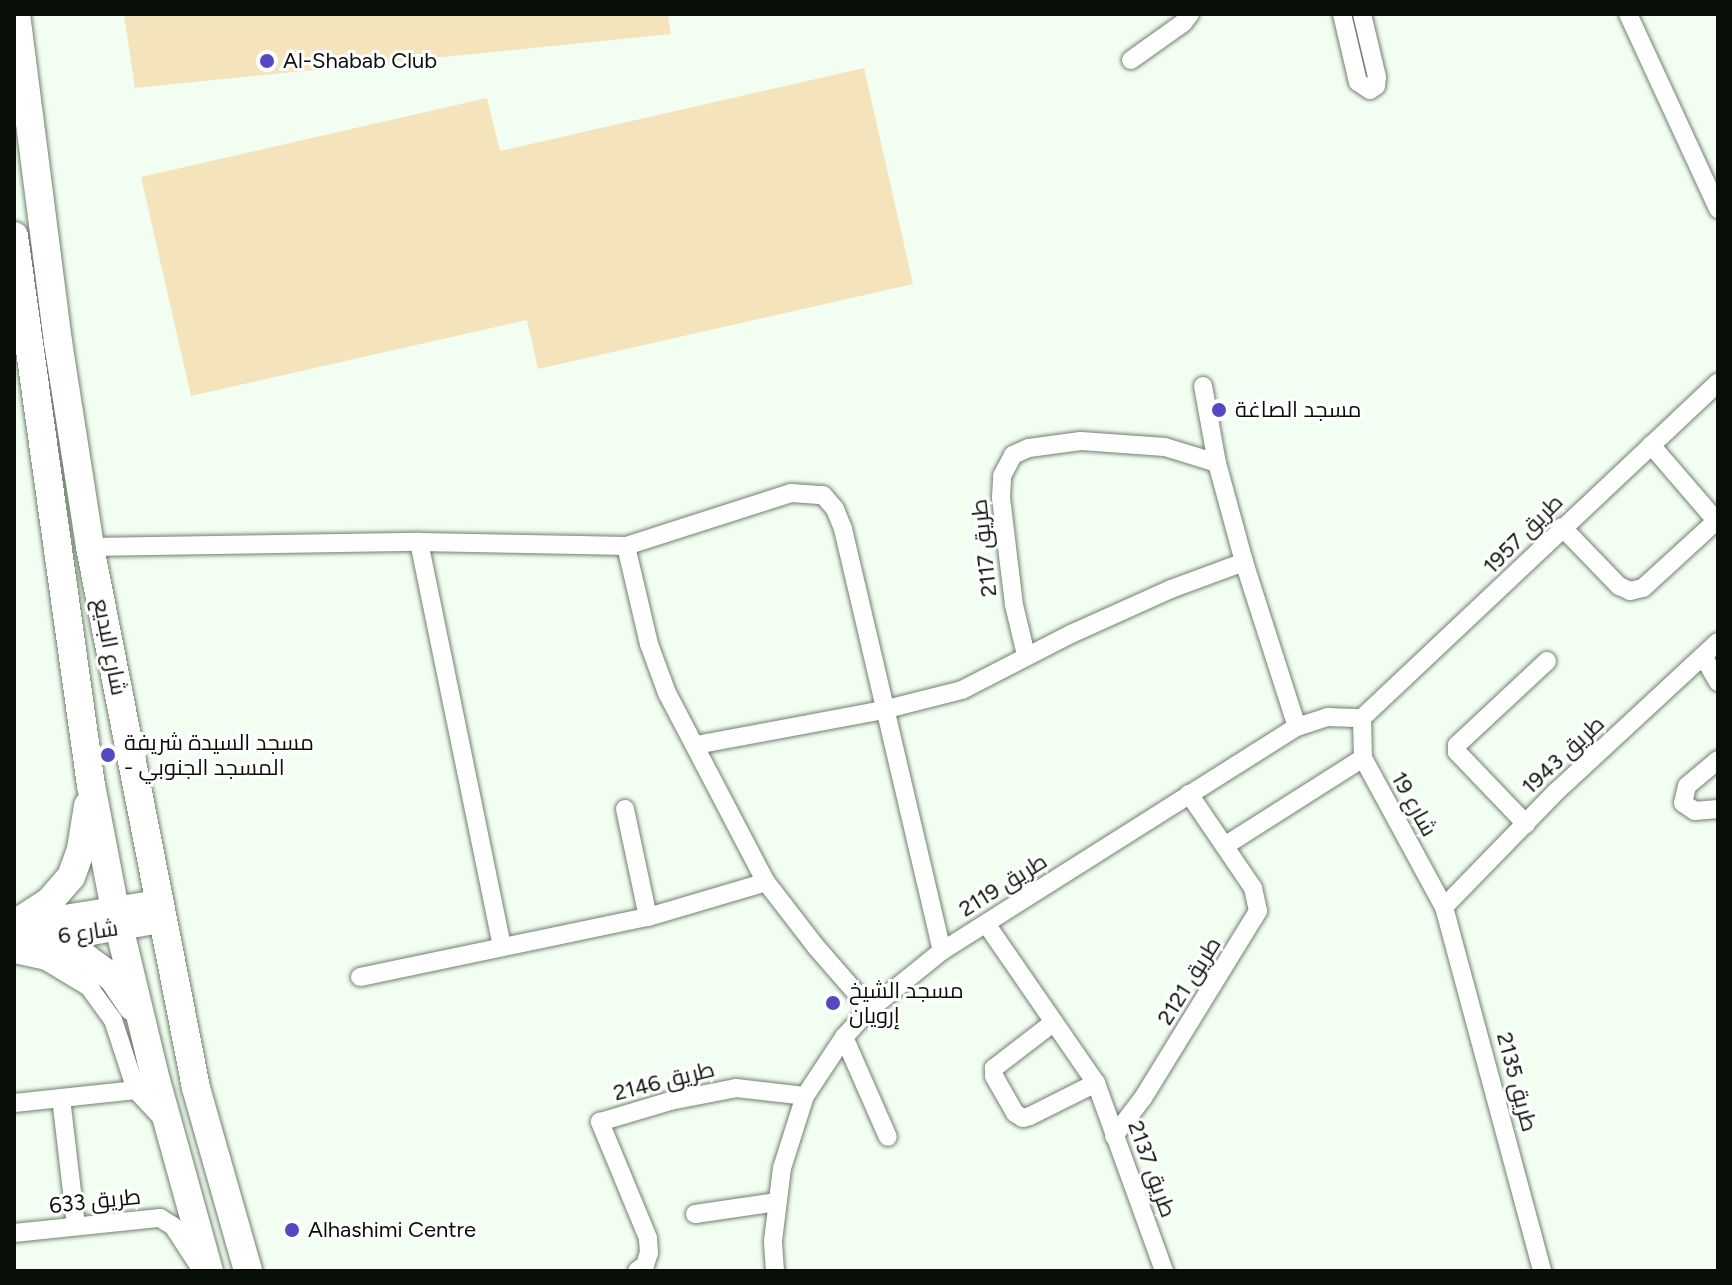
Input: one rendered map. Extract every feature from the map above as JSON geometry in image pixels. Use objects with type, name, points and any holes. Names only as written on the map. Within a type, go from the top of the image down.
[{"type":"main road","name":"شارع البديع","points":[[16,14],[58,342],[90,547],[159,912],[201,1113],[248,1271]]},
{"type":"main road","name":"شارع البديع","points":[[14,236],[91,785],[117,919],[166,1122],[209,1271]]},
{"type":"main road","points":[[91,785],[81,849],[71,877],[16,934],[75,953],[98,966],[119,986],[142,1022]]},
{"type":"street","points":[[1131,60],[1183,23],[1190,14]]},
{"type":"street","points":[[1342,14],[1358,82],[1370,90],[1376,86],[1377,77],[1362,14]]},
{"type":"street","points":[[1628,14],[1718,209]]},
{"type":"street","name":"طريق 1957","points":[[1362,718],[1493,599],[1562,527],[1718,383]]},
{"type":"street","points":[[1203,386],[1217,463],[1244,562],[1297,727]]},
{"type":"street","name":"طريق 2117","points":[[1026,655],[1014,605],[1001,498],[1002,476],[1013,455],[1029,448],[1094,441],[1165,447],[1217,463]]},
{"type":"street","points":[[1562,527],[1619,586],[1630,591],[1643,588],[1717,522],[1651,445]]},
{"type":"street","points":[[90,547],[419,542],[626,546],[791,493],[823,495],[835,509],[843,529],[942,951]]},
{"type":"street","points":[[419,542],[502,946]]},
{"type":"street","points":[[626,546],[649,644],[667,693],[766,882],[870,1009]]},
{"type":"street","points":[[696,745],[883,710],[962,690],[1026,655],[1171,589],[1244,562]]},
{"type":"street","name":"طريق 1943","points":[[1444,907],[1526,824],[1718,642]]},
{"type":"street","points":[[1703,656],[1718,682]]},
{"type":"street","points":[[1526,824],[1457,752],[1457,745],[1547,661]]},
{"type":"street","name":"طريق 2119","points":[[775,1271],[773,1241],[782,1168],[805,1096],[844,1037],[870,1009],[942,951],[1297,727],[1328,717],[1362,718]]},
{"type":"street","name":"شارع 19","points":[[1362,718],[1363,758],[1444,907]]},
{"type":"street","points":[[1226,845],[1363,758]]},
{"type":"street","points":[[1718,760],[1687,786],[1683,803],[1695,811],[1718,809]]},
{"type":"street","name":"طريق 2121","points":[[1114,1136],[1143,1098],[1255,920],[1258,900],[1226,845],[1189,794]]},
{"type":"street","points":[[625,809],[648,917]]},
{"type":"street","points":[[360,977],[648,917],[766,882]]},
{"type":"street","name":"طريق 2135","points":[[1444,907],[1542,1271]]},
{"type":"street","name":"شارع 6","points":[[16,934],[159,912]]},
{"type":"street","name":"طريق 2137","points":[[987,925],[1096,1083],[1164,1271]]},
{"type":"street","points":[[16,934],[46,961],[89,987],[113,1020],[136,1090],[166,1122]]},
{"type":"street","points":[[1054,1022],[994,1068],[994,1076],[1015,1113],[1023,1118],[1030,1116],[1096,1083]]},
{"type":"street","points":[[844,1037],[888,1137]]},
{"type":"street","name":"طريق 2146","points":[[637,1271],[645,1265],[649,1253],[648,1238],[600,1122],[670,1101],[736,1088],[805,1096]]},
{"type":"street","points":[[14,1103],[136,1090]]},
{"type":"street","points":[[61,1098],[76,1226]]},
{"type":"street","points":[[695,1214],[777,1202]]},
{"type":"street","name":"طريق 633","points":[[14,1233],[160,1218],[173,1226],[202,1271]]},
{"type":"shaded area","name":"Al-Shabab Club","points":[[124,14],[668,14],[671,34],[135,88]]},
{"type":"shaded area","points":[[864,68],[913,284],[538,369],[527,320],[191,396],[141,177],[487,98],[500,151]]},
{"type":"place","name":"Al-Shabab Club","points":[[267,61]]},
{"type":"place","name":"مسجد الصاغة","points":[[1219,410]]},
{"type":"place","name":"مسجد السيدة شريفة - المسجد الجنوبي","points":[[108,755]]},
{"type":"place","name":"مسجد الشيخ إرويان","points":[[833,1003]]},
{"type":"place","name":"Alhashimi Centre","points":[[292,1230]]}]
